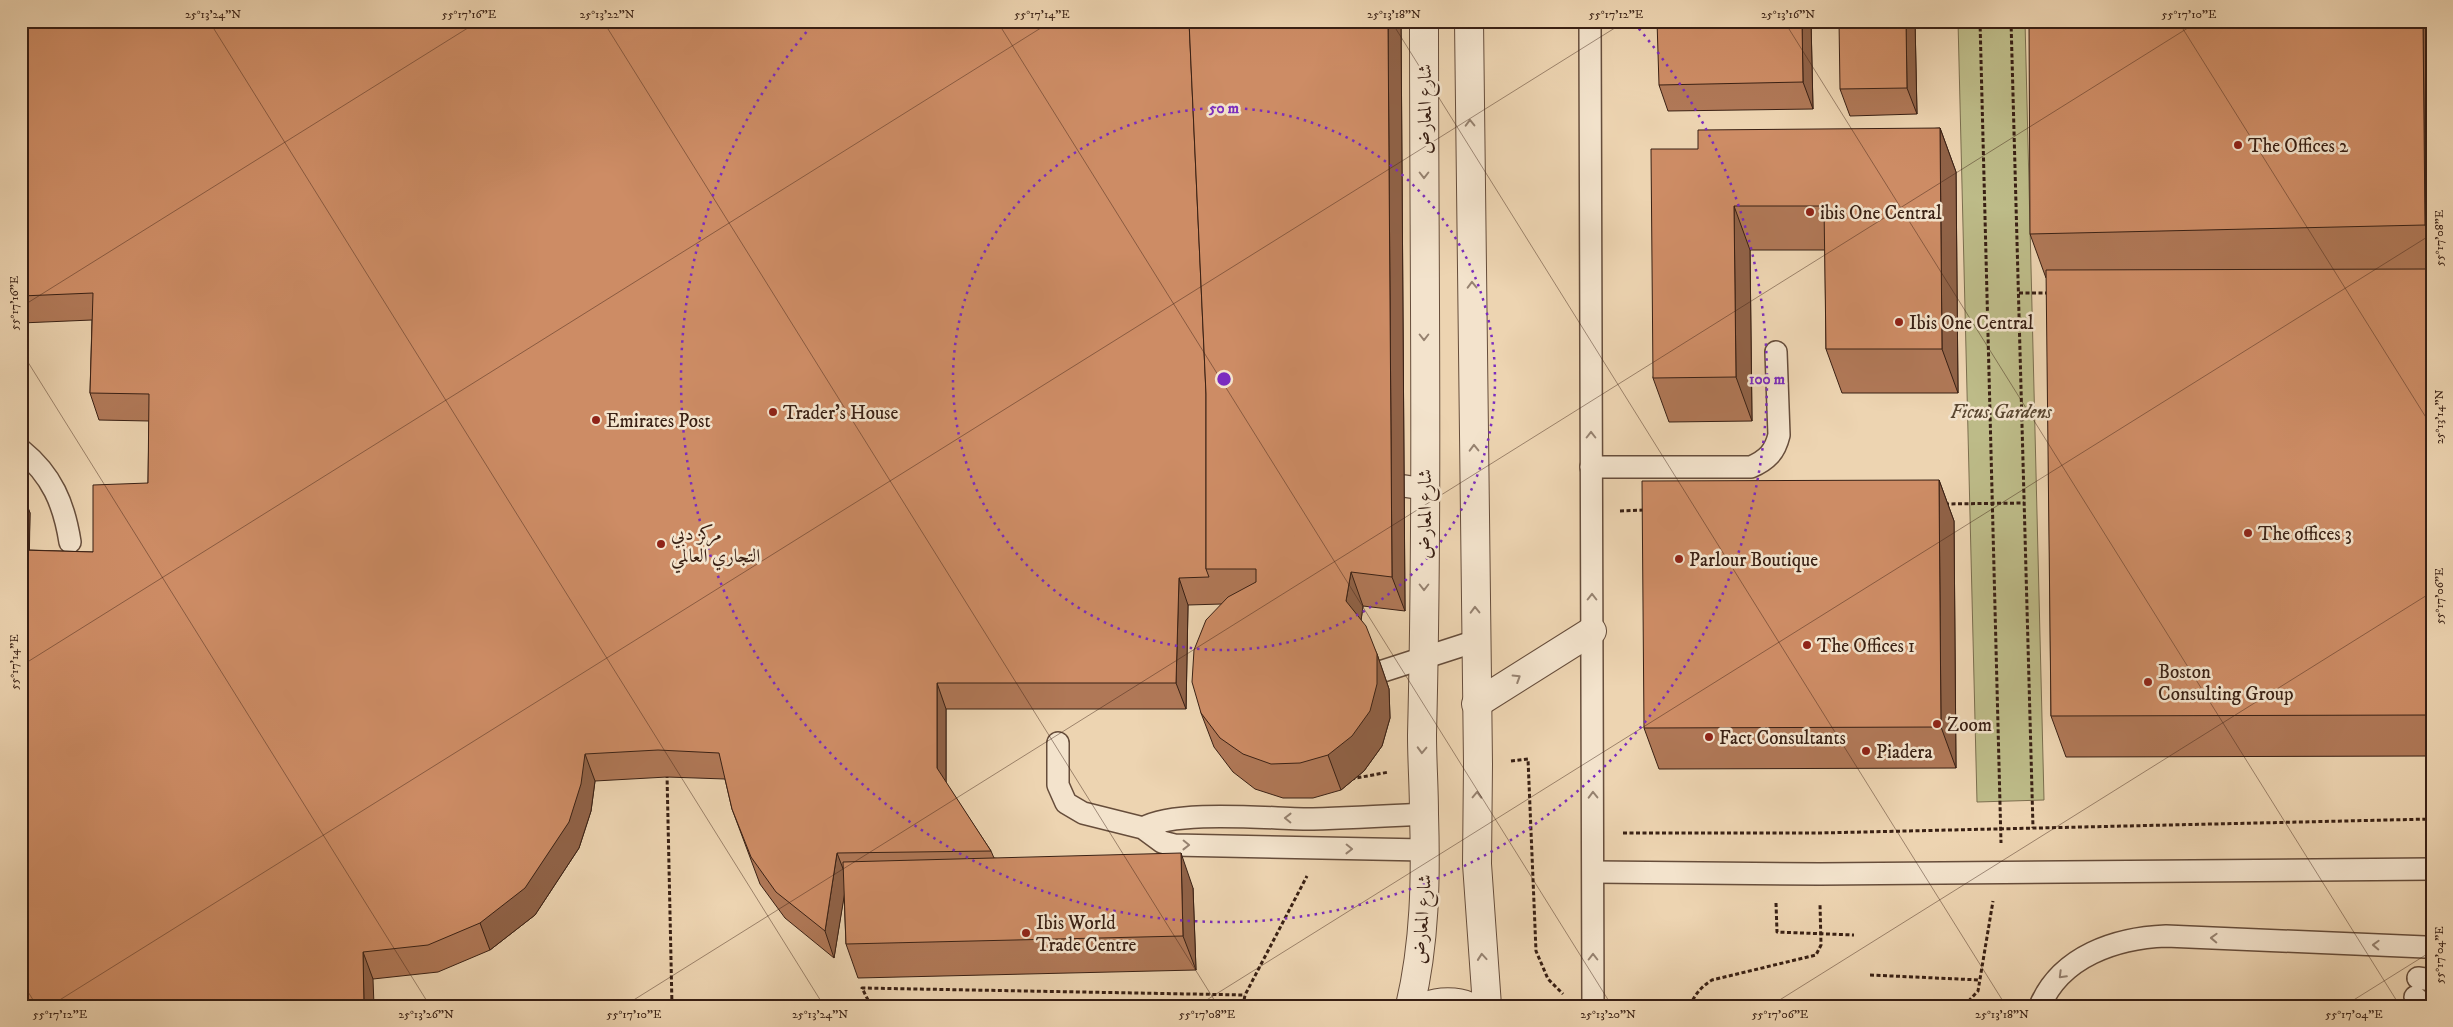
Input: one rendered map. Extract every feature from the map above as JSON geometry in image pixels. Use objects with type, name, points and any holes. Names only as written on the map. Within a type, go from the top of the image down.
[{"type":"street","name":"شارع المعارض","points":[[1410,1006],[1422,944],[1424,850],[1421,765],[1424,656],[1414,487],[1424,21]]},
{"type":"street","points":[[1469,21],[1478,764],[1476,864],[1487,1006]]},
{"type":"street","points":[[1476,704],[1592,631]]},
{"type":"street","points":[[1427,1006],[1443,1003],[1462,1003],[1468,1006]]},
{"type":"lane","points":[[1590,21],[1594,834],[1593,1006]]},
{"type":"lane","points":[[1591,467],[1751,466],[1762,462],[1771,455],[1777,445],[1779,435],[1776,352]]},
{"type":"lane","points":[[21,450],[35,461],[49,478],[60,498],[67,520],[70,542]]},
{"type":"lane","points":[[1383,672],[1424,656],[1476,641]]},
{"type":"lane","points":[[1058,743],[1058,785],[1066,803],[1083,813],[1143,828],[1162,842],[1174,845],[1424,850]]},
{"type":"lane","points":[[1143,828],[1153,822],[1176,817],[1314,819],[1424,814]]},
{"type":"lane","points":[[1594,872],[1820,874],[2432,869]]},
{"type":"lane","points":[[2040,1006],[2045,993],[2064,973],[2086,956],[2111,944],[2138,937],[2166,936],[2425,947]]},
{"type":"path","points":[[1964,1006],[1978,991],[1998,872],[2002,829],[1980,21]]},
{"type":"path","points":[[2011,21],[2033,828]]},
{"type":"path","points":[[2019,293],[2058,293]]},
{"type":"path","points":[[1944,504],[2024,503]]},
{"type":"path","points":[[1591,512],[1650,510]]},
{"type":"path","points":[[1478,764],[1528,759],[1536,951],[1548,979],[1558,990],[1585,1006],[1593,1006]]},
{"type":"path","points":[[1346,780],[1421,765]]},
{"type":"path","points":[[667,767],[672,1006]]},
{"type":"path","points":[[1594,834],[2002,829],[2432,819]]},
{"type":"path","points":[[1243,1006],[1245,995],[1310,871]]},
{"type":"path","points":[[1690,1006],[1698,991],[1712,980],[1812,957],[1820,950],[1820,874]]},
{"type":"path","points":[[1776,902],[1777,932],[1854,936]]},
{"type":"path","points":[[1870,975],[1980,980]]},
{"type":"path","points":[[871,1006],[862,988],[1245,995]]},
{"type":"green space","name":"Ficus Gardens","points":[[1958,21],[2025,21],[2044,800],[1977,802]]},
{"type":"building","name":"مركز دبي التجاري العالمي","points":[[21,21],[1189,21],[1206,394],[1206,569],[1209,577],[1179,578],[1176,683],[937,683],[937,768],[991,851],[837,853],[825,931],[776,892],[751,857],[732,809],[719,753],[658,750],[585,754],[581,784],[569,822],[525,888],[480,923],[428,945],[363,952],[364,1006],[21,1006],[21,550],[93,552],[93,485],[148,483],[149,394],[90,393],[93,293],[21,296]]},
{"type":"building","points":[[1189,21],[1388,21],[1392,577],[1351,572],[1346,601],[1366,626],[1377,654],[1377,684],[1370,711],[1352,736],[1328,755],[1300,763],[1271,764],[1243,754],[1220,738],[1201,713],[1192,682],[1194,650],[1206,620],[1228,597],[1256,582],[1256,569],[1206,569],[1206,394]]},
{"type":"building","points":[[1657,21],[1802,21],[1803,82],[1659,85]]},
{"type":"building","points":[[1839,21],[1906,21],[1907,88],[1840,89]]},
{"type":"building","name":"The Offices 2","points":[[2029,21],[2423,21],[2425,225],[2030,234]]},
{"type":"building","name":"Ibis One Central","points":[[1940,128],[1942,349],[1826,349],[1824,206],[1734,206],[1736,377],[1653,378],[1651,149],[1698,149],[1698,130]]},
{"type":"building","name":"The offices 3","points":[[2430,269],[2432,715],[2051,716],[2046,270]]},
{"type":"building","name":"The Offices 1","points":[[1939,480],[1941,727],[1644,728],[1642,481]]},
{"type":"building","points":[[21,492],[22,492],[21,539]]},
{"type":"building","points":[[1181,853],[1183,936],[846,944],[843,862]]},
{"type":"place","name":"The Offices 2","points":[[2238,145]]},
{"type":"place","name":"ibis One Central","points":[[1810,212]]},
{"type":"place","name":"Ibis One Central","points":[[1899,322]]},
{"type":"place","name":"Trader’s House","points":[[773,412]]},
{"type":"place","name":"Emirates Post","points":[[596,420]]},
{"type":"place","name":"The offices 3","points":[[2248,533]]},
{"type":"place","name":"مركز دبي التجاري العالمي","points":[[661,544]]},
{"type":"place","name":"Parlour Boutique","points":[[1679,559]]},
{"type":"place","name":"The Offices 1","points":[[1807,645]]},
{"type":"place","name":"Boston Consulting Group","points":[[2148,682]]},
{"type":"place","name":"Zoom","points":[[1937,724]]},
{"type":"place","name":"Fact Consultants","points":[[1709,737]]},
{"type":"place","name":"Piadera","points":[[1866,751]]},
{"type":"place","name":"Ibis World Trade Centre","points":[[1026,933]]}]
